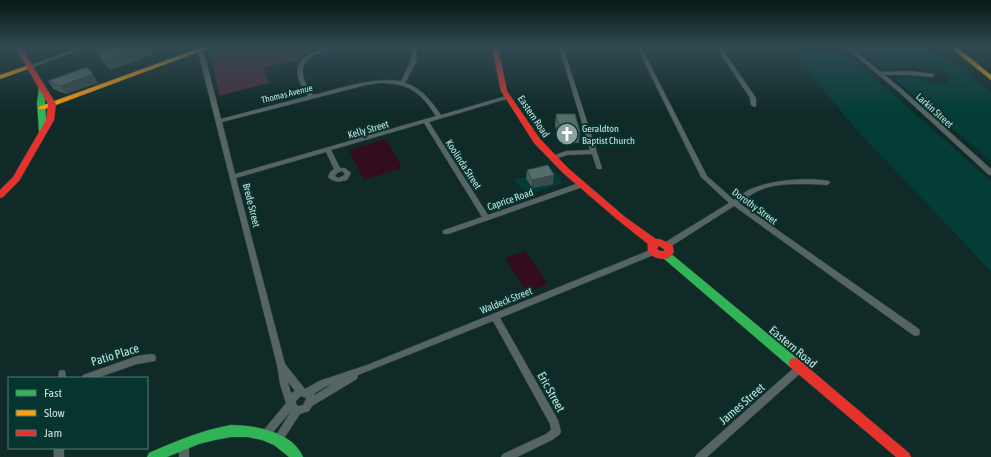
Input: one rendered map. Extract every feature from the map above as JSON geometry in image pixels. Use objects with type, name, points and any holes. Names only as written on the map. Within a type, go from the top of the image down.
[{"type":"main road","points":[[0,77],[25,68]]},
{"type":"main road","points":[[0,195],[19,175],[50,120],[52,104],[48,95],[30,68]]},
{"type":"main road","points":[[42,107],[151,68]]},
{"type":"main road","name":"Eastern Road","points":[[500,68],[502,83],[508,97],[537,141],[552,158],[654,248]]},
{"type":"main road","points":[[979,68],[991,78]]},
{"type":"main road","points":[[42,87],[40,98],[42,107],[43,132]]},
{"type":"main road","points":[[662,242],[667,245],[669,250],[666,255],[661,256],[654,248],[662,242]]},
{"type":"main road","name":"Eastern Road","points":[[666,255],[905,457]]},
{"type":"main road","points":[[153,457],[184,444],[221,432],[242,430],[266,434],[278,440],[296,457]]},
{"type":"street","name":"Brede Street","points":[[205,68],[281,365],[282,377],[286,391],[293,406]]},
{"type":"street","points":[[302,68],[300,75],[311,97]]},
{"type":"street","points":[[402,84],[410,68]]},
{"type":"street","points":[[568,68],[599,168]]},
{"type":"street","name":"Dorothy Street","points":[[650,68],[704,177],[734,203],[916,332]]},
{"type":"street","points":[[733,68],[753,98],[754,105]]},
{"type":"street","name":"Larkin Street","points":[[874,68],[991,173]]},
{"type":"street","points":[[881,74],[910,73],[932,75]]},
{"type":"street","name":"Thomas Avenue","points":[[219,121],[366,83],[384,82],[402,84],[415,88],[427,98],[440,117]]},
{"type":"street","name":"Kelly Street","points":[[233,177],[508,97]]},
{"type":"street","name":"Koolinda Street","points":[[425,122],[486,217]]},
{"type":"street","points":[[328,150],[338,170]]},
{"type":"street","points":[[552,158],[566,153],[594,152]]},
{"type":"street","points":[[667,245],[756,189],[768,185],[810,182],[827,183]]},
{"type":"street","name":"Caprice Road","points":[[446,232],[581,184]]},
{"type":"street","name":"Waldeck Street","points":[[304,393],[322,384],[368,368],[495,316],[654,248]]},
{"type":"street","name":"Eric Street","points":[[495,316],[555,423],[556,432],[549,437],[506,457]]},
{"type":"street","name":"Patio Place","points":[[89,377],[137,360],[152,358]]},
{"type":"street","name":"Brede Street","points":[[281,365],[304,393]]},
{"type":"street","name":"Waldeck Street","points":[[310,403],[368,368]]},
{"type":"street","name":"James Street","points":[[700,457],[800,368]]},
{"type":"street","points":[[278,440],[293,406],[293,397],[304,393],[311,397],[310,403],[306,408],[293,406]]},
{"type":"street","points":[[266,434],[293,406]]},
{"type":"street","points":[[184,444],[184,457]]},
{"type":"shaded area","points":[[214,68],[264,68],[269,83],[219,95]]},
{"type":"shaded area","points":[[806,68],[863,68],[991,181],[991,271],[853,126]]},
{"type":"shaded area","points":[[882,68],[899,68],[888,70]]},
{"type":"shaded area","points":[[937,68],[960,68],[991,92],[991,161],[897,81],[898,78],[912,76],[930,82],[945,84],[953,77]]},
{"type":"shaded area","points":[[386,139],[402,168],[364,180],[349,150]]},
{"type":"shaded area","points":[[554,171],[561,178],[560,184],[528,194],[514,180]]},
{"type":"shaded area","points":[[525,251],[548,284],[527,292],[505,258]]},
{"type":"building","points":[[83,68],[88,68],[93,74],[60,86],[48,81]]},
{"type":"building","points":[[556,114],[575,114],[580,132],[567,132],[558,122]]},
{"type":"building","points":[[548,165],[554,175],[532,180],[527,170]]},
{"type":"traffic: fast","points":[[42,87],[41,103],[43,132]]},
{"type":"traffic: fast","points":[[666,255],[794,363]]},
{"type":"traffic: fast","points":[[153,457],[199,438],[231,431],[247,431],[263,434],[278,441],[293,452],[297,457]]},
{"type":"traffic: slow","points":[[0,77],[25,68]]},
{"type":"traffic: slow","points":[[42,107],[150,68]]},
{"type":"traffic: slow","points":[[979,68],[991,78]]},
{"type":"traffic: jam","points":[[0,195],[16,179],[50,120],[52,104],[31,68]]},
{"type":"traffic: jam","points":[[499,68],[504,91],[537,141],[566,171],[622,219],[654,243]]},
{"type":"traffic: jam","points":[[659,242],[669,247],[669,252],[666,255],[658,255],[652,250],[652,245],[659,242]]},
{"type":"traffic: jam","points":[[794,363],[905,457]]},
{"type":"place","name":"Geraldton Baptist Church","points":[[567,134]]}]
